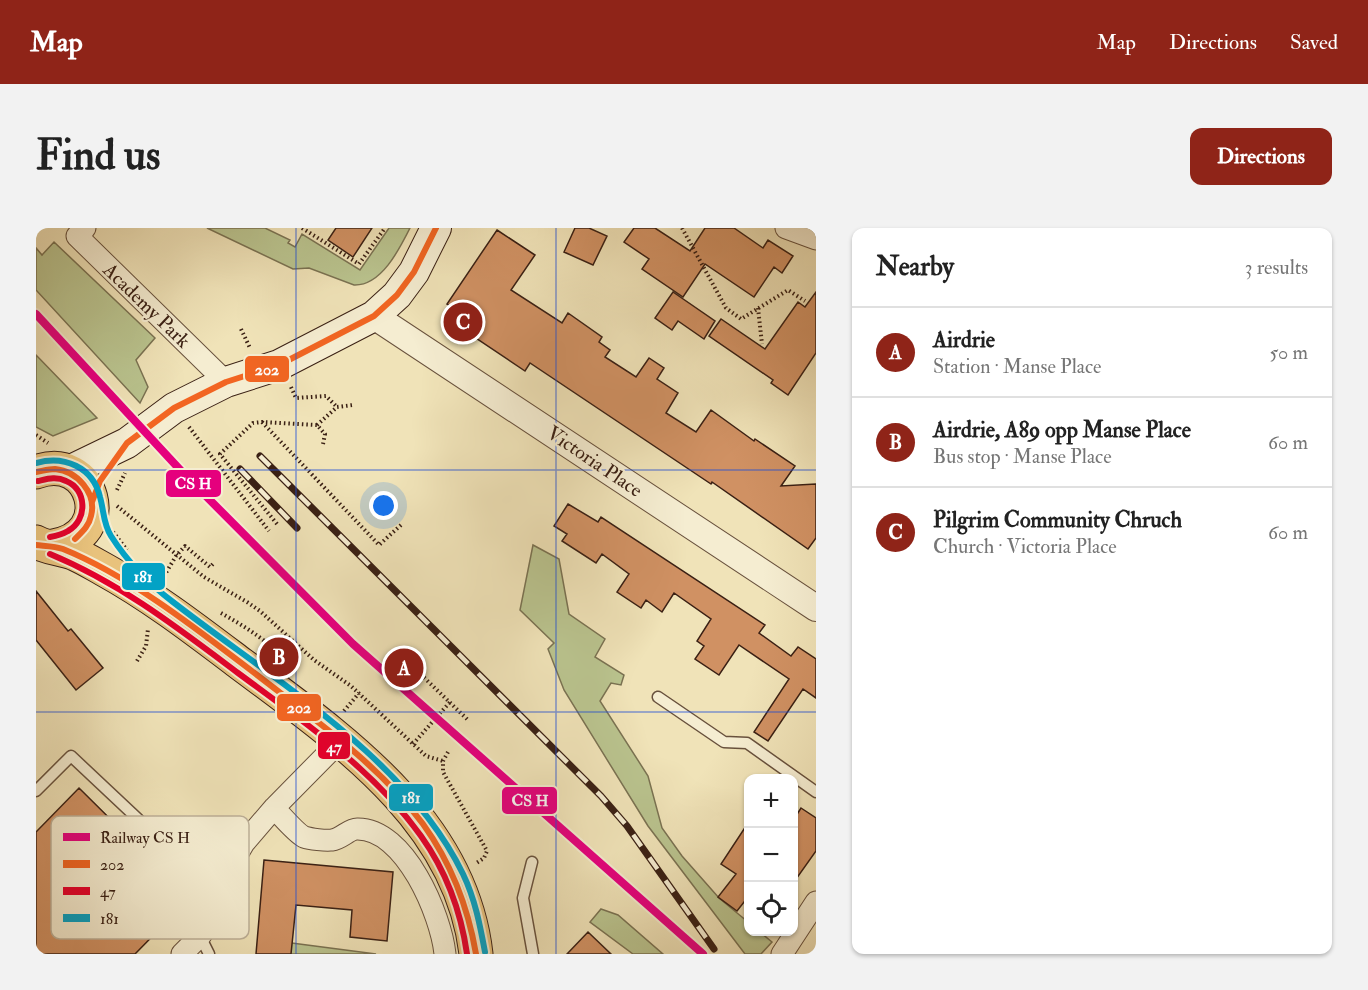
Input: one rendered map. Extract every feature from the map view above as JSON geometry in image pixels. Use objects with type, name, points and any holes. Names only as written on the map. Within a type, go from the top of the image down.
[{"type":"main road","points":[[436,228],[414,272],[397,295],[374,316],[279,365],[226,382],[174,408],[100,481],[104,508],[98,530],[119,561],[162,588],[341,727],[429,832],[453,876],[469,919],[477,954]]},
{"type":"main road","points":[[47,469],[128,455]]},
{"type":"main road","points":[[47,469],[80,478],[104,508]]},
{"type":"main road","points":[[41,544],[66,544],[78,538],[104,508]]},
{"type":"main road","points":[[41,544],[75,554],[162,588]]},
{"type":"street","name":"Academy Park","points":[[85,228],[77,236],[226,382]]},
{"type":"street","points":[[786,228],[816,239]]},
{"type":"street","name":"Victoria Place","points":[[374,316],[816,608]]},
{"type":"street","points":[[249,837],[341,727]]},
{"type":"street","points":[[274,808],[304,837],[333,840],[356,829],[374,832],[391,842],[413,869],[427,896],[438,925],[445,954]]},
{"type":"street","points":[[787,952],[816,902]]},
{"type":"street","points":[[182,954],[205,945]]},
{"type":"lane","points":[[658,697],[724,742],[747,743],[816,792]]},
{"type":"lane","points":[[36,791],[71,756],[135,816]]},
{"type":"lane","points":[[531,862],[524,898],[533,954]]},
{"type":"path","points":[[302,228],[359,264],[385,228]]},
{"type":"path","points":[[682,228],[726,309],[741,319],[788,290],[805,301]]},
{"type":"path","points":[[758,308],[762,344]]},
{"type":"path","points":[[296,398],[326,396],[337,407]]},
{"type":"path","points":[[277,524],[220,454],[253,423],[317,425],[337,407],[353,405]]},
{"type":"path","points":[[196,420],[186,424],[269,531]]},
{"type":"path","points":[[262,422],[379,545],[401,525]]},
{"type":"path","points":[[317,425],[325,434],[323,444]]},
{"type":"path","points":[[128,455],[104,508],[115,537],[130,553]]},
{"type":"path","points":[[104,508],[204,577],[247,602],[314,660],[359,693],[426,756],[443,761]]},
{"type":"path","points":[[137,661],[146,646],[148,626],[176,556],[185,546],[210,567],[215,562]]},
{"type":"path","points":[[411,665],[468,720]]},
{"type":"path","points":[[341,727],[359,693]]},
{"type":"path","points":[[413,744],[450,702]]},
{"type":"path","points":[[448,752],[442,767],[445,777],[487,851],[478,863],[453,876]]},
{"type":"green space","points":[[207,228],[265,228],[290,240],[288,243],[295,247],[302,234],[360,270],[389,228],[410,228],[395,256],[381,273],[364,284],[354,285],[309,268],[293,269]]},
{"type":"green space","points":[[54,242],[155,338],[136,360],[148,387],[140,403],[36,290],[36,248],[42,255]]},
{"type":"green space","points":[[36,355],[97,418],[53,436],[36,427]]},
{"type":"green space","points":[[533,545],[559,559],[569,614],[605,639],[595,657],[624,675],[621,685],[611,683],[600,701],[648,776],[662,828],[682,856],[719,898],[744,919],[744,936],[765,936],[772,942],[761,954],[745,954],[648,826],[564,690],[548,649],[554,643],[520,610]]},
{"type":"green space","points":[[601,909],[618,915],[663,954],[633,954],[590,922]]},
{"type":"green space","points":[[284,942],[376,954],[282,954]]},
{"type":"building","points":[[336,228],[372,228],[353,257],[328,240]]},
{"type":"building","points":[[575,228],[589,228],[607,236],[593,265],[564,252]]},
{"type":"building","points":[[634,228],[655,228],[690,251],[705,228],[734,228],[763,248],[768,240],[793,256],[782,273],[774,267],[754,297],[705,264],[683,297],[642,269],[649,259],[624,242]]},
{"type":"building","points":[[497,230],[535,255],[511,290],[562,323],[568,313],[602,337],[599,342],[610,350],[605,357],[636,377],[649,358],[664,368],[657,379],[678,393],[666,413],[696,432],[711,410],[754,441],[755,439],[795,466],[781,486],[816,484],[816,538],[808,549],[712,482],[711,484],[530,363],[525,371],[446,318],[453,308],[447,304]]},
{"type":"building","points":[[673,292],[715,321],[704,339],[678,321],[672,330],[655,318]]},
{"type":"building","points":[[816,292],[816,353],[788,395],[771,383],[773,380],[709,336],[721,319],[765,349],[798,302],[805,307]]},
{"type":"building","points":[[568,504],[598,522],[601,517],[765,625],[759,633],[791,656],[798,647],[816,659],[816,698],[803,689],[768,741],[754,732],[789,679],[739,645],[719,675],[695,659],[704,646],[697,641],[711,619],[674,593],[662,612],[646,600],[641,608],[617,592],[629,574],[602,554],[596,563],[562,541],[567,534],[554,526]]},
{"type":"building","points":[[36,591],[68,631],[71,629],[103,668],[76,690],[36,640]]},
{"type":"building","points":[[79,788],[107,816],[52,816]]},
{"type":"building","points":[[801,808],[816,818],[816,851],[798,876],[798,828],[798,813]]},
{"type":"building","points":[[51,817],[51,939],[150,939],[135,954],[36,954],[36,832]]},
{"type":"building","points":[[744,829],[744,902],[737,911],[718,897],[736,874],[721,864]]},
{"type":"building","points":[[264,860],[393,872],[387,941],[350,937],[352,910],[296,905],[291,954],[256,954]]},
{"type":"building","points":[[588,932],[611,954],[567,954]]},
{"type":"railway","points":[[260,456],[601,796],[627,826],[714,949]]},
{"type":"railway","points":[[240,469],[297,528]]},
{"type":"transit line","name":"202","points":[[92,502],[100,481],[127,443],[174,408],[226,382],[279,365],[374,316],[397,295],[414,272],[436,228]]},
{"type":"transit line","points":[[36,314],[184,474],[353,644],[703,954]]},
{"type":"transit line","name":"181","points":[[36,463],[67,462],[84,471],[96,487],[111,536],[131,563],[155,588],[334,723],[373,757],[408,793],[439,832],[463,874],[474,903],[485,952]]},
{"type":"transit line","name":"202","points":[[36,472],[53,469],[63,471],[71,474],[84,485],[91,499],[90,520],[75,539]]},
{"type":"transit line","name":"47","points":[[38,481],[52,478],[62,479],[73,485],[81,497],[82,512],[75,526],[64,533],[50,537]]},
{"type":"transit line","name":"202","points":[[36,545],[63,549],[89,561],[166,607],[326,728],[368,764],[406,803],[442,854],[463,902],[476,954]]},
{"type":"transit line","name":"47","points":[[50,554],[100,578],[171,623],[312,728],[381,789],[421,836],[438,863],[456,907],[467,954]]},
{"type":"place","name":"Pilgrim Community Chruch","points":[[463,322]]},
{"type":"place","name":"Airdrie, A89 opp Manse Place","points":[[279,657]]},
{"type":"place","name":"Airdrie","points":[[404,668]]}]
